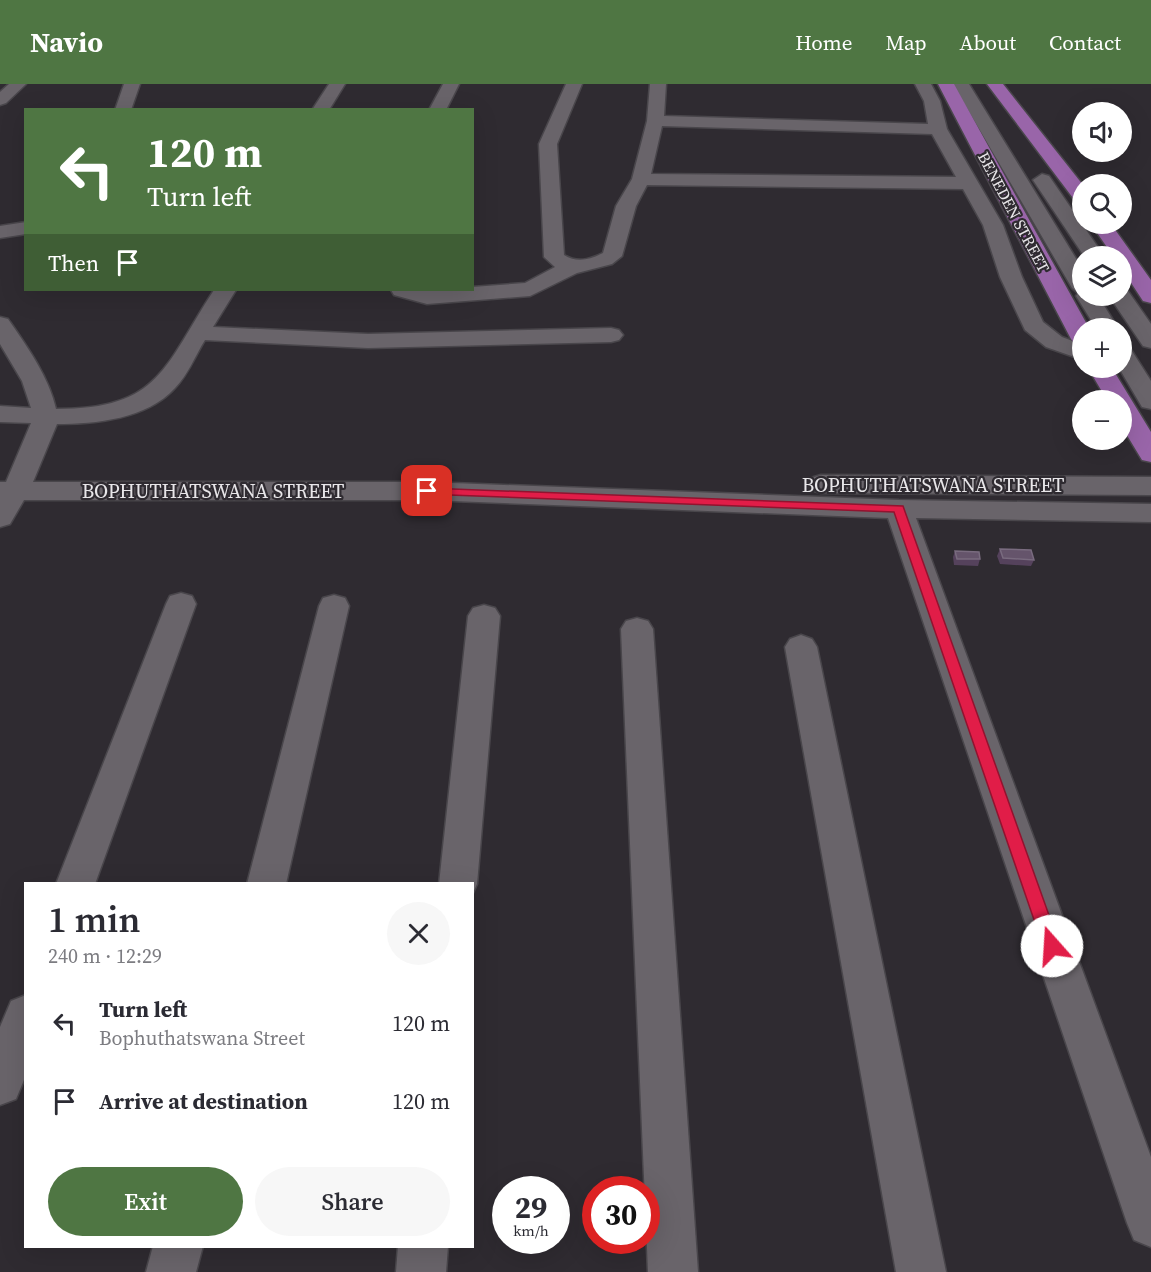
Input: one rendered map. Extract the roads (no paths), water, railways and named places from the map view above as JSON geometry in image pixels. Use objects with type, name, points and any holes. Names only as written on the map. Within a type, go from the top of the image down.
[{"type":"main road","name":"BENEDEN STREET","points":[[946,84],[1072,319]]},
{"type":"main road","points":[[995,84],[1072,184]]},
{"type":"main road","points":[[1108,234],[1151,296]]},
{"type":"main road","points":[[1132,422],[1151,454]]},
{"type":"street","points":[[0,100],[18,84]]},
{"type":"street","points":[[124,108],[132,84]]},
{"type":"street","points":[[321,108],[337,84]]},
{"type":"street","points":[[438,108],[451,84]]},
{"type":"street","points":[[574,84],[548,144],[554,257],[564,266],[598,264],[612,256],[626,206],[641,179],[655,121],[658,84]]},
{"type":"street","points":[[923,84],[932,101],[938,129],[993,225],[1011,277],[1033,325],[1054,342],[1072,349]]},
{"type":"street","points":[[961,84],[1072,270]]},
{"type":"street","points":[[978,84],[1016,141]]},
{"type":"street","points":[[655,121],[938,129]]},
{"type":"street","points":[[1029,161],[1087,246]]},
{"type":"street","points":[[641,179],[967,183]]},
{"type":"street","points":[[0,232],[24,228]]},
{"type":"street","points":[[406,291],[427,297],[530,289],[573,266]]},
{"type":"street","points":[[0,414],[45,417],[90,414],[126,408],[149,398],[166,383],[224,291]]},
{"type":"street","points":[[1127,306],[1151,341]]},
{"type":"street","points":[[0,324],[34,384],[45,417],[8,491],[0,518]]},
{"type":"street","points":[[198,333],[368,341],[611,335]]},
{"type":"street","points":[[1132,370],[1151,402]]},
{"type":"street","name":"BOPHUTHATSWANA STREET","points":[[427,491],[520,484],[1151,486]]},
{"type":"street","name":"BOPHUTHATSWANA STREET","points":[[8,491],[427,491],[899,509],[1151,513]]},
{"type":"street","points":[[899,509],[1151,1223]]},
{"type":"street","points":[[76,882],[181,604]]},
{"type":"street","points":[[266,882],[334,606]]},
{"type":"street","points":[[458,882],[484,616]]},
{"type":"street","points":[[637,629],[673,1272]]},
{"type":"street","points":[[801,647],[921,1272]]},
{"type":"street","points":[[0,1083],[24,1021]]},
{"type":"street","points":[[171,1272],[177,1248]]},
{"type":"street","points":[[421,1272],[423,1248]]}]
